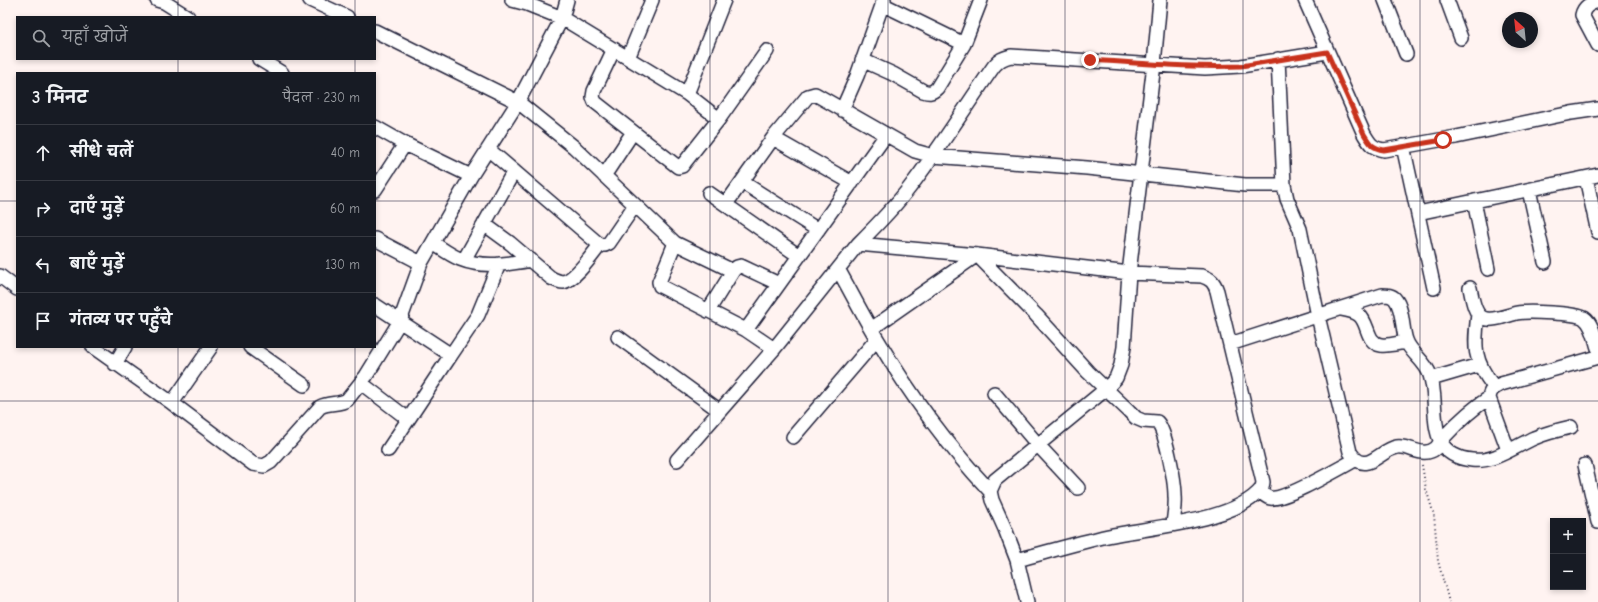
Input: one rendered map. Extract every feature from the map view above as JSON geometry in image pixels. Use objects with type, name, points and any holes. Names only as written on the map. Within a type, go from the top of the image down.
[{"type":"street","points":[[157,0],[164,2],[186,16]]},
{"type":"street","points":[[310,0],[344,16]]},
{"type":"street","points":[[512,0],[527,4],[562,18],[687,94],[718,119]]},
{"type":"street","points":[[94,348],[172,403],[253,464],[264,466],[271,462],[320,407],[326,404],[343,403],[348,400],[361,383],[400,321],[421,263],[432,243],[471,176],[518,102],[562,18],[567,0]]},
{"type":"street","points":[[628,58],[652,0]]},
{"type":"street","points":[[687,94],[724,0]]},
{"type":"street","points":[[862,60],[928,93],[932,92],[937,88],[964,44],[981,0]]},
{"type":"street","points":[[990,491],[995,480],[1106,389],[1116,378],[1121,365],[1124,347],[1129,273],[1142,173],[1160,0]]},
{"type":"street","points":[[1305,0],[1327,52],[1370,143],[1376,149],[1384,150],[1456,137],[1571,112],[1598,109]]},
{"type":"street","points":[[1385,0],[1406,54]]},
{"type":"street","points":[[1447,0],[1461,38]]},
{"type":"street","points":[[1598,1],[1587,6],[1583,10],[1582,15],[1598,45]]},
{"type":"street","points":[[842,110],[883,2],[964,44]]},
{"type":"street","points":[[376,31],[518,102],[574,147],[675,243],[732,271]]},
{"type":"street","points":[[614,49],[594,91],[593,97],[595,102],[678,167],[682,166],[767,51]]},
{"type":"street","points":[[678,460],[774,349],[858,244],[884,218],[904,194],[933,156],[998,60],[1011,56],[1212,67],[1241,66],[1327,52]]},
{"type":"street","points":[[1278,59],[1284,185],[1300,229],[1318,316],[1350,452],[1355,460],[1370,462],[1396,447],[1406,447],[1420,452],[1431,451],[1436,448],[1470,411],[1492,393],[1598,357]]},
{"type":"street","points":[[260,60],[280,72]]},
{"type":"street","points":[[726,204],[773,138],[811,95],[817,95],[915,151],[933,156],[1142,173],[1245,185],[1284,185]]},
{"type":"street","points":[[376,128],[405,144],[471,176]]},
{"type":"street","points":[[604,176],[633,132]]},
{"type":"street","points":[[746,330],[886,135]]},
{"type":"street","points":[[773,138],[852,183]]},
{"type":"street","points":[[376,188],[405,144]]},
{"type":"street","points":[[1403,146],[1434,288]]},
{"type":"street","points":[[488,149],[600,245]]},
{"type":"street","points":[[464,260],[514,171]]},
{"type":"street","points":[[1418,213],[1592,176],[1598,232]]},
{"type":"street","points":[[742,182],[818,230]]},
{"type":"street","points":[[1529,190],[1545,262]]},
{"type":"street","points":[[709,193],[799,256]]},
{"type":"street","points":[[1474,202],[1488,269]]},
{"type":"street","points":[[484,224],[551,278],[564,282],[573,276],[600,245],[609,243],[635,205]]},
{"type":"street","points":[[376,240],[421,263]]},
{"type":"street","points":[[432,243],[464,260],[481,264],[499,264],[530,260]]},
{"type":"street","points":[[675,243],[659,282],[660,286],[746,330],[774,349]]},
{"type":"street","points":[[858,244],[977,255],[1129,273],[1202,276],[1214,282],[1263,482],[1260,491],[1236,508],[1193,520],[1108,536],[1017,560]]},
{"type":"street","points":[[793,437],[874,334],[977,255]]},
{"type":"street","points":[[977,255],[1036,315],[1088,372],[1136,418],[1143,421],[1157,422],[1161,426],[1168,454],[1175,496],[1173,524]]},
{"type":"street","points":[[388,450],[478,315],[499,264]]},
{"type":"street","points":[[708,311],[732,271],[737,267],[741,266],[779,284]]},
{"type":"street","points":[[838,269],[874,334],[948,443],[990,491],[992,500],[1017,560],[1027,602]]},
{"type":"street","points":[[0,276],[16,288]]},
{"type":"street","points":[[1470,288],[1478,314],[1476,353],[1479,365],[1492,393],[1508,450]]},
{"type":"street","points":[[1230,344],[1382,295],[1390,295],[1395,299],[1399,306],[1406,342],[1424,362],[1431,379],[1435,421],[1440,442],[1446,450],[1453,455],[1470,460],[1481,461],[1493,458],[1550,432],[1571,427]]},
{"type":"street","points":[[376,305],[451,355]]},
{"type":"street","points":[[1341,309],[1353,312],[1361,317],[1369,334],[1376,343],[1382,345],[1406,342]]},
{"type":"street","points":[[1478,314],[1484,318],[1493,318],[1519,313],[1575,315],[1584,318],[1589,324],[1598,348]]},
{"type":"street","points":[[618,336],[720,411]]},
{"type":"street","points":[[115,364],[124,348]]},
{"type":"street","points":[[172,403],[210,348]]},
{"type":"street","points":[[251,348],[304,385]]},
{"type":"street","points":[[1431,379],[1479,365]]},
{"type":"street","points":[[361,383],[408,419]]},
{"type":"street","points":[[994,393],[1038,445],[1078,488]]},
{"type":"street","points":[[1260,491],[1266,496],[1276,498],[1321,479],[1355,460]]},
{"type":"street","points":[[1585,466],[1595,496],[1598,522]]},
{"type":"path","points":[[1420,452],[1426,489],[1434,515],[1438,561],[1449,602]]},
{"type":"route","points":[[1090,60],[1205,68],[1241,66],[1327,52],[1364,134],[1376,149],[1384,150],[1443,140]]}]
